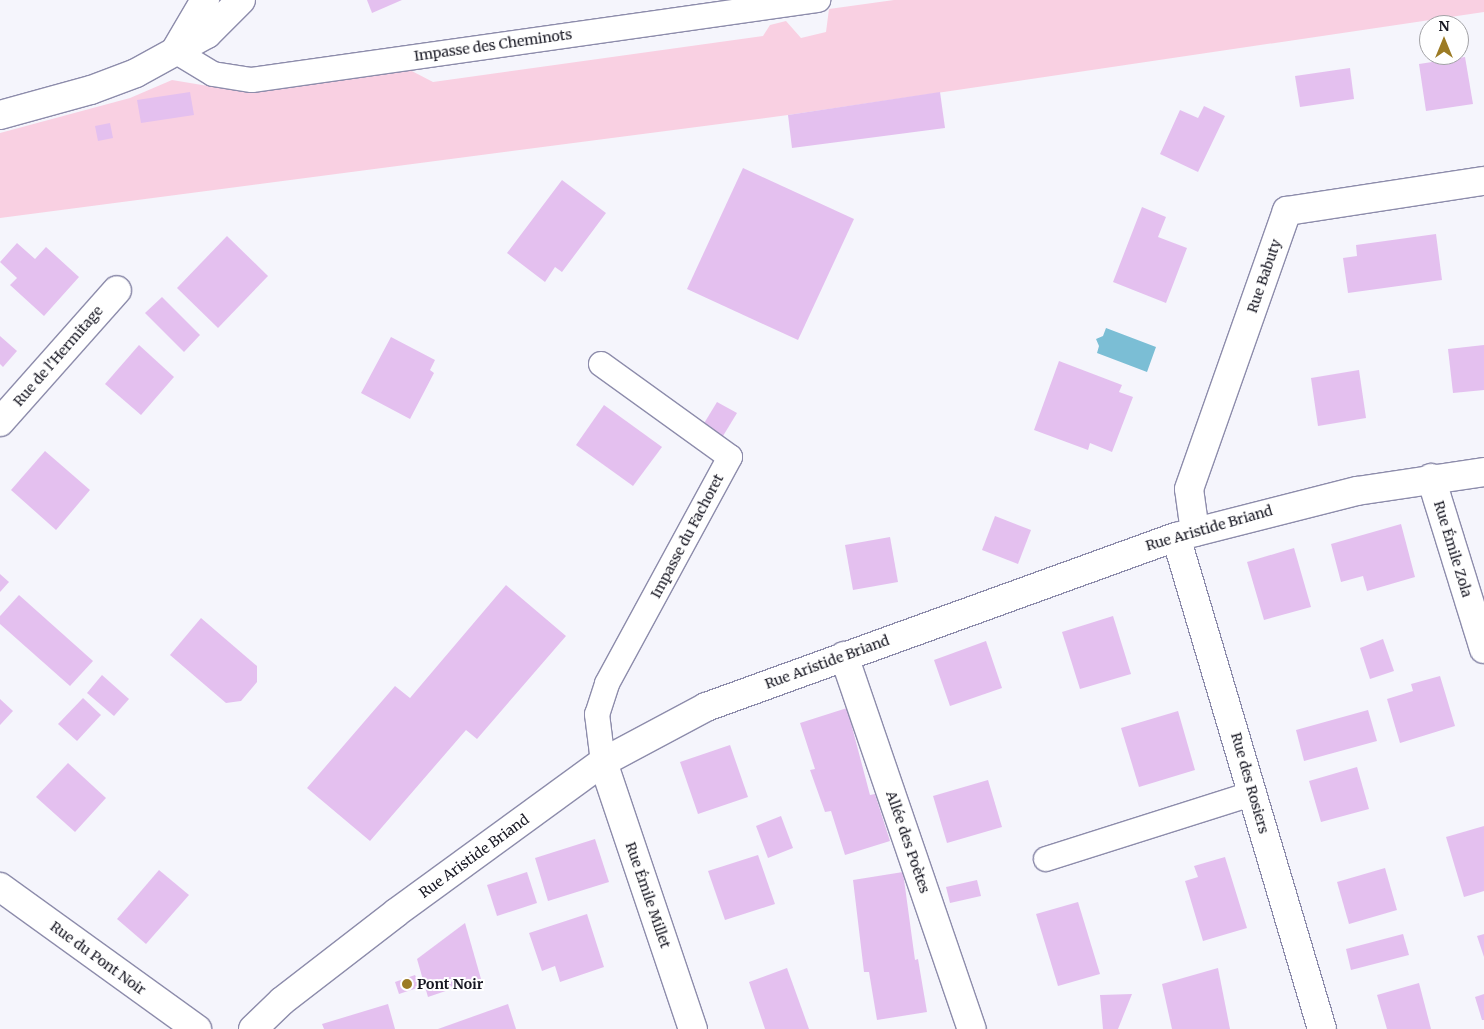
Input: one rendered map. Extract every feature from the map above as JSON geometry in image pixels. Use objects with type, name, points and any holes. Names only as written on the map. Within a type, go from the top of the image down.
[{"type":"street","points":[[175,51],[205,0]]},
{"type":"street","points":[[0,115],[114,82],[217,27],[241,0]]},
{"type":"street","name":"Rue Babuty","points":[[1185,534],[1189,489],[1287,211],[1484,181]]},
{"type":"street","name":"Rue de l'Hermitage","points":[[0,422],[117,290]]},
{"type":"street","name":"Rue Aristide Briand","points":[[253,1029],[282,1001],[397,912],[603,762],[706,707],[1185,534],[1297,504],[1431,478],[1484,472]]},
{"type":"street","name":"Rue Émile Zola","points":[[1431,478],[1484,648]]},
{"type":"street","name":"Rue des Rosiers","points":[[1185,534],[1254,793],[1322,1029]]},
{"type":"street","name":"Allée des Poètes","points":[[844,656],[972,1029]]},
{"type":"street","name":"Rue Émile Millet","points":[[603,762],[693,1029]]},
{"type":"street","name":"Rue du Pont Noir","points":[[0,887],[197,1029]]},
{"type":"lane","name":"Impasse des Cheminots","points":[[175,51],[213,74],[252,80],[818,0]]},
{"type":"lane","name":"Impasse du Fachoret","points":[[602,364],[730,457],[607,684],[597,714],[603,762]]},
{"type":"lane","points":[[1046,858],[1254,793]]},
{"type":"shaded area","points":[[894,0],[1484,0],[1484,12],[1464,15],[1419,15],[1419,22],[788,115],[0,218],[0,133],[130,98],[172,80],[250,93],[406,68],[433,82],[763,36],[770,25],[786,21],[801,38],[826,32],[829,9]]},
{"type":"water","points":[[1106,328],[1156,347],[1147,372],[1097,353],[1099,346],[1096,339],[1103,336]]},
{"type":"building","points":[[367,0],[402,0],[372,13]]},
{"type":"building","points":[[1419,65],[1466,65],[1473,104],[1426,111]]},
{"type":"building","points":[[1350,68],[1354,99],[1300,107],[1295,76]]},
{"type":"building","points":[[190,92],[194,115],[141,123],[137,100]]},
{"type":"building","points":[[940,92],[945,128],[792,148],[788,115]]},
{"type":"building","points":[[1204,106],[1225,116],[1198,172],[1160,154],[1180,110],[1198,118]]},
{"type":"building","points":[[110,123],[113,138],[98,141],[95,126]]},
{"type":"building","points":[[743,168],[854,219],[798,340],[687,289]]},
{"type":"building","points":[[562,180],[606,213],[562,272],[555,267],[545,282],[507,253]]},
{"type":"building","points":[[1142,207],[1166,217],[1158,237],[1187,248],[1166,303],[1113,282]]},
{"type":"building","points":[[1436,234],[1442,280],[1348,293],[1343,258],[1357,256],[1356,245]]},
{"type":"building","points":[[227,236],[268,276],[218,328],[177,288]]},
{"type":"building","points":[[17,243],[35,259],[46,247],[79,277],[44,316],[10,285],[17,278],[0,262]]},
{"type":"building","points":[[162,297],[200,335],[184,352],[145,313]]},
{"type":"building","points":[[0,336],[17,351],[3,367],[0,364]]},
{"type":"building","points":[[391,337],[435,360],[430,370],[434,373],[410,419],[361,393]]},
{"type":"building","points":[[139,345],[174,377],[141,415],[105,384]]},
{"type":"building","points":[[1484,345],[1484,390],[1453,393],[1448,349]]},
{"type":"building","points":[[1059,361],[1122,385],[1119,392],[1133,397],[1112,452],[1090,443],[1088,450],[1034,430]]},
{"type":"building","points":[[1359,370],[1366,418],[1318,426],[1311,378]]},
{"type":"building","points":[[717,402],[737,413],[723,436],[703,425]]},
{"type":"building","points":[[604,405],[662,447],[633,486],[576,445]]},
{"type":"building","points":[[45,451],[90,490],[56,530],[11,490]]},
{"type":"building","points":[[995,516],[1031,530],[1018,564],[982,550]]},
{"type":"building","points":[[1401,524],[1415,577],[1367,591],[1363,576],[1341,582],[1331,544]]},
{"type":"building","points":[[890,537],[898,582],[853,590],[845,545]]},
{"type":"building","points":[[1294,548],[1311,607],[1264,620],[1247,562]]},
{"type":"building","points":[[0,574],[9,582],[0,592]]},
{"type":"building","points":[[506,585],[566,636],[477,739],[466,730],[370,841],[307,788],[395,686],[410,698]]},
{"type":"building","points":[[19,595],[93,661],[70,686],[0,624],[0,616]]},
{"type":"building","points":[[1113,616],[1131,674],[1080,689],[1062,632]]},
{"type":"building","points":[[201,618],[257,666],[257,682],[241,701],[226,703],[170,655]]},
{"type":"building","points":[[1383,639],[1394,671],[1370,679],[1360,648]]},
{"type":"building","points":[[986,641],[1002,688],[950,706],[934,660]]},
{"type":"building","points":[[102,675],[129,699],[114,716],[87,693]]},
{"type":"building","points":[[1440,676],[1455,726],[1400,743],[1387,699],[1413,691],[1411,684]]},
{"type":"building","points":[[83,698],[101,715],[77,741],[58,724]]},
{"type":"building","points":[[0,699],[13,711],[0,725]]},
{"type":"building","points":[[847,708],[870,795],[875,794],[890,841],[845,855],[831,811],[825,812],[810,770],[815,769],[800,723]]},
{"type":"building","points":[[1368,710],[1377,741],[1304,761],[1296,730]]},
{"type":"building","points":[[1178,711],[1195,770],[1139,787],[1121,728]]},
{"type":"building","points":[[730,745],[748,797],[698,814],[680,762]]},
{"type":"building","points":[[68,763],[106,798],[75,832],[36,797]]},
{"type":"building","points":[[1357,767],[1369,809],[1321,822],[1309,781]]},
{"type":"building","points":[[988,780],[1002,827],[947,843],[933,796]]},
{"type":"building","points":[[781,816],[793,848],[768,858],[756,826]]},
{"type":"building","points":[[1484,826],[1484,891],[1464,897],[1446,837]]},
{"type":"building","points":[[595,839],[609,882],[548,901],[535,858]]},
{"type":"building","points":[[758,855],[775,904],[725,920],[708,871]]},
{"type":"building","points":[[1225,857],[1247,928],[1203,941],[1185,881],[1198,877],[1194,866]]},
{"type":"building","points":[[1385,868],[1397,910],[1349,924],[1337,882]]},
{"type":"building","points":[[159,870],[189,895],[146,944],[117,919]]},
{"type":"building","points":[[527,872],[537,903],[497,916],[487,885]]},
{"type":"building","points":[[903,872],[915,960],[918,959],[927,1012],[877,1020],[869,972],[864,972],[853,880]]},
{"type":"building","points":[[977,880],[981,896],[950,903],[946,887]]},
{"type":"building","points":[[1078,902],[1100,974],[1058,986],[1036,914]]},
{"type":"building","points":[[587,914],[604,967],[560,982],[555,966],[542,971],[529,933]]},
{"type":"building","points":[[465,923],[481,979],[428,997],[417,959]]},
{"type":"building","points":[[1403,934],[1409,955],[1351,970],[1346,949]]},
{"type":"building","points":[[1484,934],[1484,957],[1477,936]]},
{"type":"building","points":[[787,968],[809,1029],[765,1029],[749,982]]},
{"type":"building","points":[[1218,968],[1230,1029],[1172,1029],[1162,984]]},
{"type":"building","name":"Pont Noir","points":[[415,975],[420,987],[399,994],[395,982]]},
{"type":"building","points":[[1419,983],[1431,1029],[1387,1029],[1377,995]]},
{"type":"building","points":[[1132,994],[1118,1029],[1103,1029],[1100,995]]},
{"type":"building","points":[[1484,994],[1484,1020],[1482,1020],[1475,997]]},
{"type":"building","points":[[388,1004],[395,1029],[324,1029],[322,1024]]},
{"type":"building","points":[[508,1004],[516,1029],[438,1029]]},
{"type":"place","name":"Pont Noir","points":[[407,984]]}]
